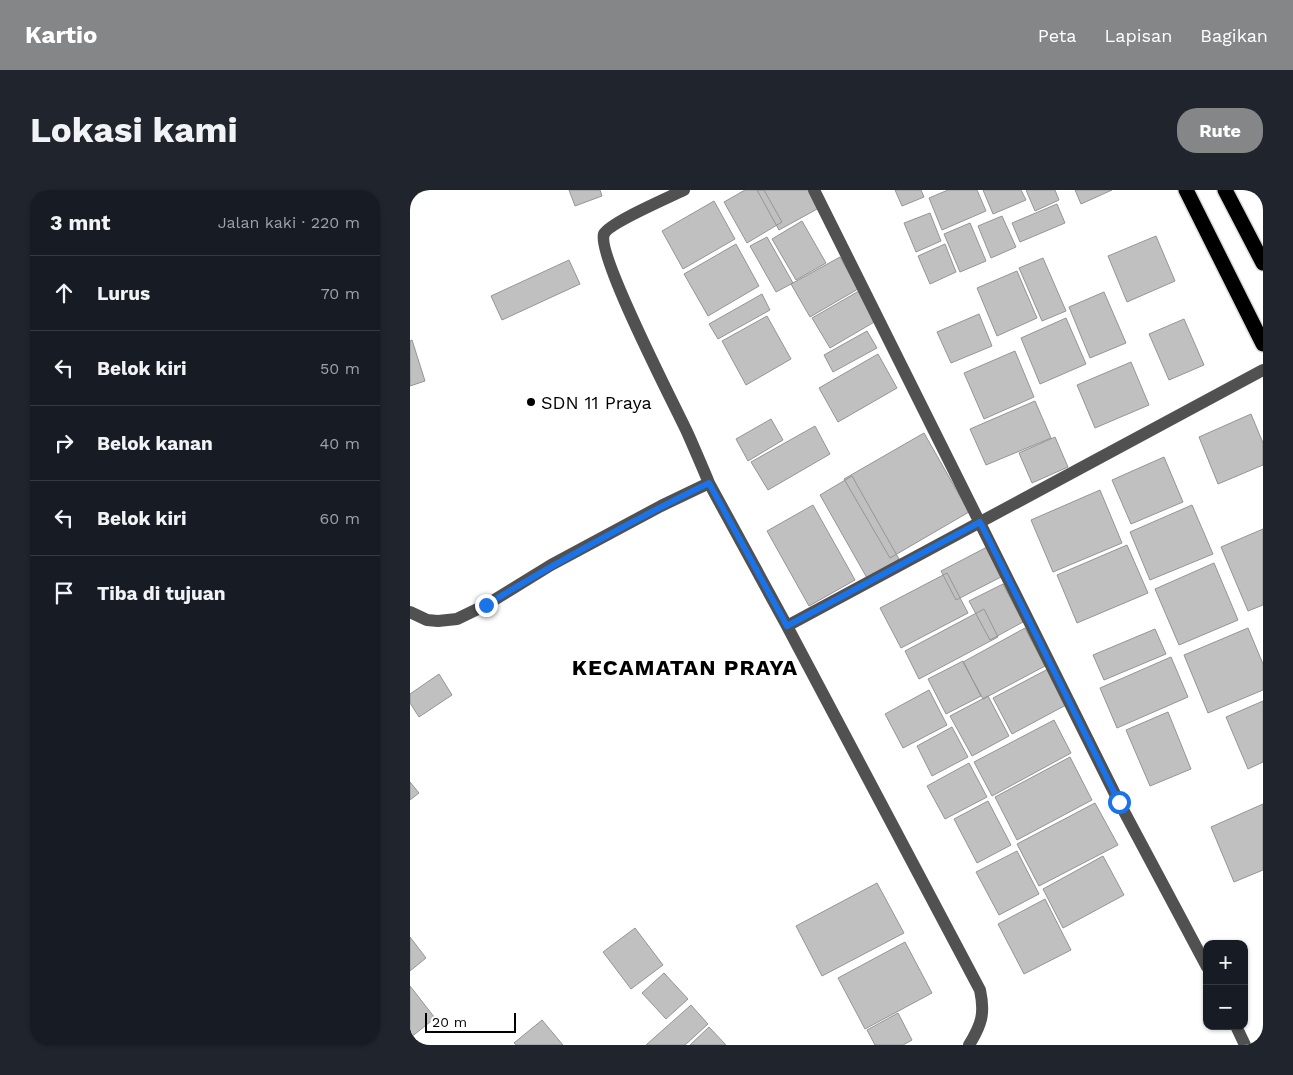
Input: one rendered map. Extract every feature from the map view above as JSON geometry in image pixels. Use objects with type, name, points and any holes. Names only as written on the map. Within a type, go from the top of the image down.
[{"type":"highway","points":[[1186,190],[1263,344]]},
{"type":"highway","points":[[1225,190],[1263,263]]},
{"type":"street","points":[[684,190],[615,224],[605,233],[604,241],[613,274],[709,483],[980,990],[984,1008],[970,1045]]},
{"type":"street","points":[[814,190],[1119,802],[1203,960]]},
{"type":"street","points":[[787,626],[1263,370]]},
{"type":"street","points":[[410,612],[427,620],[457,620],[486,605],[551,565],[661,506],[709,483]]},
{"type":"street","points":[[1238,1030],[1245,1045]]},
{"type":"building","points":[[569,190],[600,190],[602,196],[575,206]]},
{"type":"building","points":[[745,190],[764,190],[782,222],[747,243],[724,202]]},
{"type":"building","points":[[757,190],[810,190],[819,208],[779,230]]},
{"type":"building","points":[[895,190],[921,190],[924,197],[902,206]]},
{"type":"building","points":[[948,190],[977,190],[986,211],[942,230],[929,198]]},
{"type":"building","points":[[983,190],[1021,190],[1026,200],[993,214]]},
{"type":"building","points":[[1026,190],[1055,190],[1059,200],[1035,211]]},
{"type":"building","points":[[1075,190],[1112,190],[1081,204]]},
{"type":"building","points":[[714,201],[735,239],[683,269],[662,231]]},
{"type":"building","points":[[1057,204],[1065,223],[1020,242],[1012,223]]},
{"type":"building","points":[[930,213],[941,241],[916,252],[904,223]]},
{"type":"building","points":[[1002,216],[1016,247],[991,258],[978,226]]},
{"type":"building","points":[[802,221],[826,263],[796,280],[772,239]]},
{"type":"building","points":[[970,223],[986,261],[960,272],[944,234]]},
{"type":"building","points":[[1156,236],[1175,281],[1127,302],[1108,256]]},
{"type":"building","points":[[767,237],[793,283],[776,292],[750,246]]},
{"type":"building","points":[[736,244],[759,286],[708,316],[684,274]]},
{"type":"building","points":[[945,244],[956,272],[930,284],[918,256]]},
{"type":"building","points":[[840,257],[858,289],[810,317],[791,284]]},
{"type":"building","points":[[1043,258],[1066,311],[1042,321],[1019,268]]},
{"type":"building","points":[[569,260],[580,284],[502,320],[491,296]]},
{"type":"building","points":[[1017,271],[1037,318],[997,336],[977,288]]},
{"type":"building","points":[[859,291],[876,321],[830,348],[812,318]]},
{"type":"building","points":[[1104,292],[1126,343],[1090,358],[1069,307]]},
{"type":"building","points":[[762,294],[770,310],[718,339],[709,324]]},
{"type":"building","points":[[979,314],[992,346],[951,363],[937,332]]},
{"type":"building","points":[[767,316],[791,359],[746,385],[722,341]]},
{"type":"building","points":[[1066,318],[1086,364],[1040,384],[1021,338]]},
{"type":"building","points":[[1184,319],[1204,365],[1169,380],[1149,334]]},
{"type":"building","points":[[867,331],[877,348],[833,372],[824,355]]},
{"type":"building","points":[[412,340],[425,381],[410,386],[410,341]]},
{"type":"building","points":[[1015,351],[1034,397],[984,419],[964,373]]},
{"type":"building","points":[[878,354],[897,388],[838,422],[819,388]]},
{"type":"building","points":[[1131,362],[1149,405],[1095,428],[1077,385]]},
{"type":"building","points":[[1035,401],[1051,438],[986,465],[970,429]]},
{"type":"building","points":[[1251,414],[1263,443],[1263,465],[1218,484],[1199,437]]},
{"type":"building","points":[[771,419],[783,440],[748,461],[736,439]]},
{"type":"building","points":[[815,426],[830,454],[768,490],[751,462]]},
{"type":"building","points":[[924,433],[969,512],[890,558],[844,479]]},
{"type":"building","points":[[1055,437],[1068,467],[1032,483],[1019,453]]},
{"type":"building","points":[[1164,457],[1183,502],[1131,524],[1112,480]]},
{"type":"building","points":[[852,476],[899,559],[867,578],[820,495]]},
{"type":"building","points":[[1100,490],[1122,543],[1053,572],[1031,520]]},
{"type":"building","points":[[813,505],[855,580],[809,606],[767,531]]},
{"type":"building","points":[[1192,505],[1213,554],[1150,580],[1130,532]]},
{"type":"building","points":[[1263,529],[1263,605],[1248,611],[1221,547]]},
{"type":"building","points":[[1127,545],[1148,593],[1077,623],[1057,575]]},
{"type":"building","points":[[987,547],[1003,576],[956,600],[941,571]]},
{"type":"building","points":[[1214,563],[1238,620],[1179,645],[1155,589]]},
{"type":"building","points":[[947,573],[968,613],[901,648],[880,608]]},
{"type":"building","points":[[1003,584],[1023,622],[990,640],[969,601]]},
{"type":"building","points":[[984,609],[998,637],[919,679],[905,651]]},
{"type":"building","points":[[1025,628],[1045,666],[983,699],[963,662]]},
{"type":"building","points":[[1248,628],[1263,664],[1263,690],[1208,713],[1184,655]]},
{"type":"building","points":[[1155,629],[1166,654],[1104,680],[1093,655]]},
{"type":"building","points":[[1171,657],[1188,697],[1117,728],[1100,688]]},
{"type":"building","points":[[963,661],[981,696],[946,714],[928,679]]},
{"type":"building","points":[[1048,669],[1066,705],[1012,734],[993,698]]},
{"type":"building","points":[[439,674],[452,695],[419,717],[410,703],[410,694]]},
{"type":"building","points":[[929,690],[947,725],[903,748],[885,714]]},
{"type":"building","points":[[988,696],[1009,736],[972,756],[950,716]]},
{"type":"building","points":[[1263,701],[1263,762],[1248,769],[1226,717]]},
{"type":"building","points":[[1168,712],[1191,769],[1150,786],[1126,730]]},
{"type":"building","points":[[1054,720],[1071,753],[992,796],[974,762]]},
{"type":"building","points":[[952,727],[968,757],[932,776],[917,746]]},
{"type":"building","points":[[1070,757],[1092,800],[1017,840],[995,797]]},
{"type":"building","points":[[969,763],[987,797],[945,819],[927,786]]},
{"type":"building","points":[[410,782],[419,793],[410,800]]},
{"type":"building","points":[[988,801],[1011,845],[977,863],[954,819]]},
{"type":"building","points":[[1095,803],[1118,845],[1039,886],[1017,844]]},
{"type":"building","points":[[1263,804],[1263,870],[1234,882],[1211,827]]},
{"type":"building","points":[[1017,851],[1039,894],[999,915],[976,872]]},
{"type":"building","points":[[1103,856],[1124,895],[1063,928],[1043,889]]},
{"type":"building","points":[[877,883],[904,933],[822,976],[796,926]]},
{"type":"building","points":[[1045,899],[1071,950],[1024,974],[998,924]]},
{"type":"building","points":[[635,928],[663,965],[631,989],[603,952]]},
{"type":"building","points":[[410,937],[426,958],[410,971]]},
{"type":"building","points":[[905,942],[932,993],[865,1029],[838,978]]},
{"type":"building","points":[[664,973],[688,999],[666,1019],[642,993]]},
{"type":"building","points":[[410,986],[435,1018],[410,1038]]},
{"type":"building","points":[[691,1005],[708,1024],[685,1045],[646,1045]]},
{"type":"building","points":[[898,1013],[912,1040],[903,1045],[875,1045],[867,1030]]},
{"type":"building","points":[[542,1020],[563,1045],[516,1045],[514,1043]]},
{"type":"building","points":[[709,1027],[726,1045],[690,1045]]},
{"type":"place","name":"SDN 11 Praya","points":[[531,402]]},
{"type":"district","name":"KECAMATAN PRAYA","points":[[685,667]]},
{"type":"route","points":[[486,605],[551,565],[661,506],[709,483],[787,626],[980,522],[1119,802]]}]
